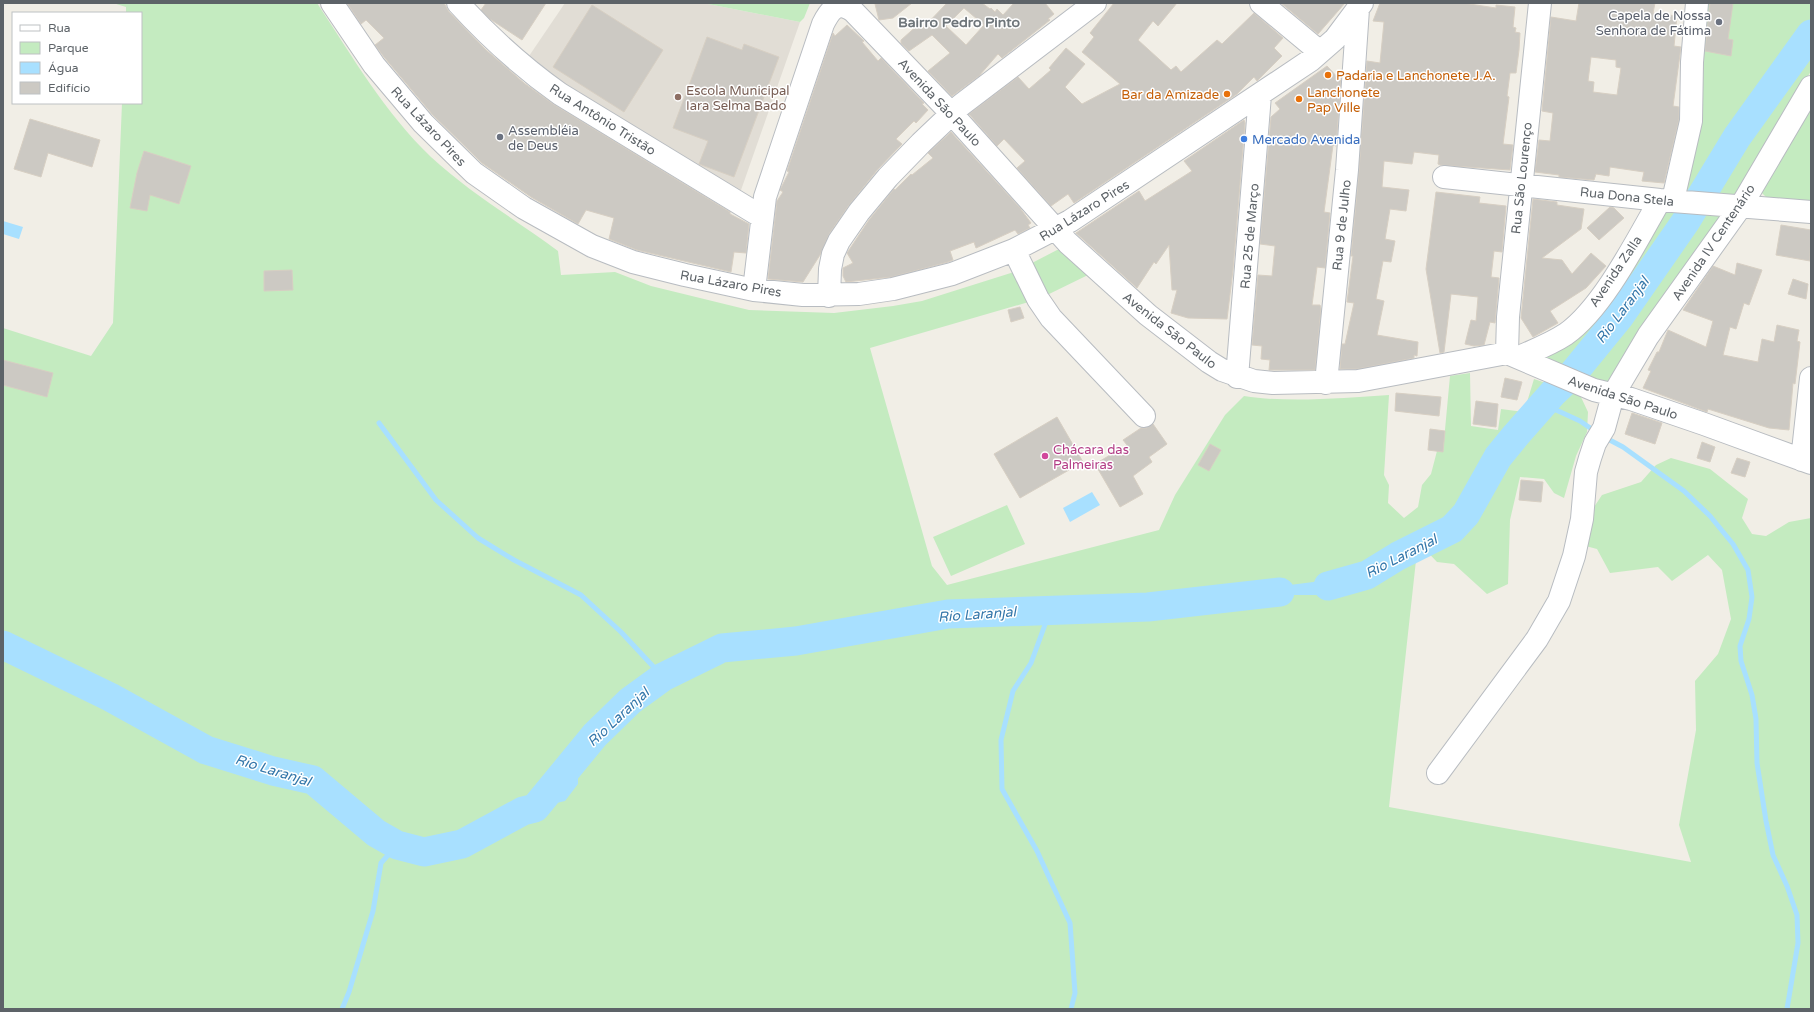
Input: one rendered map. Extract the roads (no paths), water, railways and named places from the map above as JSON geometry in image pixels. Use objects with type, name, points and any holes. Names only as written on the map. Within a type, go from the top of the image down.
[{"type":"street","name":"Rua Lázaro Pires","points":[[332,3],[374,65],[400,98],[439,141],[474,173],[494,188],[550,223],[610,254],[633,262],[754,290],[828,296],[859,294],[917,283],[977,265],[1014,250],[1070,221],[1260,95],[1327,46],[1360,6]]},
{"type":"street","name":"Rua Antônio Tristão","points":[[458,3],[501,48],[560,94],[762,216]]},
{"type":"street","points":[[828,296],[831,261],[839,240],[888,177],[967,100],[1095,3]]},
{"type":"street","points":[[1261,3],[1327,46],[1354,66]]},
{"type":"street","name":"Rua São Lourenço","points":[[1513,355],[1508,317],[1520,185],[1540,3]]},
{"type":"street","name":"Avenida Zalla","points":[[1513,355],[1555,341],[1567,333],[1591,309],[1624,262],[1673,201],[1691,121],[1692,62],[1698,3]]},
{"type":"street","name":"Avenida São Paulo","points":[[762,216],[765,197],[823,24],[829,12],[834,8],[841,6],[848,7],[952,114],[1055,229],[1112,284],[1148,315],[1209,362],[1237,376],[1254,381],[1273,383],[1326,383],[1372,380],[1513,355],[1584,386],[1704,424],[1806,461]]},
{"type":"street","name":"Rua 9 de Julho","points":[[1326,383],[1347,170],[1354,66],[1360,6]]},
{"type":"street","name":"Avenida IV Centenário","points":[[1438,773],[1537,639],[1559,601],[1574,556],[1582,519],[1586,472],[1613,395],[1648,336],[1731,205],[1811,87]]},
{"type":"street","name":"Rua 25 de Março","points":[[1237,376],[1260,95]]},
{"type":"street","name":"Rua Dona Stela","points":[[1444,177],[1673,201],[1811,212]]},
{"type":"street","points":[[754,290],[762,216]]},
{"type":"street","points":[[1014,250],[1038,299],[1051,318],[1144,416]]},
{"type":"street","points":[[1806,461],[1811,378]]},
{"type":"water","points":[[3,221],[23,227],[19,239],[3,234]]},
{"type":"water","points":[[1092,492],[1100,505],[1070,522],[1063,508]]},
{"type":"water","points":[[1367,569],[1367,583],[1331,595],[1241,595],[1282,586],[1321,581]]},
{"type":"water","points":[[595,735],[591,753],[578,774],[578,784],[565,801],[535,808],[534,795],[537,783],[547,779],[583,741]]},
{"type":"waterway","name":"Rio Laranjal","points":[[1328,586],[1367,575],[1398,556],[1452,529],[1466,514],[1498,457],[1553,393],[1571,376],[1620,316],[1686,221],[1737,137],[1811,34]]},
{"type":"waterway","points":[[1543,404],[1580,421],[1596,432]]},
{"type":"waterway","points":[[379,423],[436,500],[478,538],[514,560],[581,595],[621,632],[663,677]]},
{"type":"waterway","points":[[1604,437],[1623,447],[1684,491],[1710,516],[1733,544],[1748,570],[1752,597],[1749,619],[1740,646],[1741,661],[1752,695],[1756,719],[1757,763],[1773,855],[1787,886],[1797,915],[1798,943],[1787,1009]]},
{"type":"waterway","name":"Rio Laranjal","points":[[3,645],[110,697],[206,750],[273,771],[313,780],[376,833],[397,845],[424,852],[462,844],[523,811],[535,808],[595,735],[630,701],[663,677],[722,648],[796,641],[948,614],[1148,607],[1280,592]]},
{"type":"waterway","points":[[1050,611],[1031,663],[1013,691],[1001,740],[1002,789],[1037,851],[1070,923],[1075,993],[1071,1009]]},
{"type":"waterway","points":[[342,1009],[349,992],[373,911],[381,863],[397,845]]},
{"type":"place","name":"Capela de Nossa Senhora de Fátima","points":[[1719,22]]},
{"type":"place","name":"Padaria e Lanchonete J.A.","points":[[1328,75]]},
{"type":"place","name":"Bar da Amizade","points":[[1227,94]]},
{"type":"place","name":"Escola Municipal Iara Selma Bado","points":[[678,97]]},
{"type":"place","name":"Lanchonete Pap Ville","points":[[1299,99]]},
{"type":"place","name":"Assembléia de Deus","points":[[500,137]]},
{"type":"place","name":"Mercado Avenida","points":[[1244,139]]},
{"type":"place","name":"Chácara das Palmeiras","points":[[1045,456]]},
{"type":"district","name":"Bairro Pedro Pinto","points":[[959,22]]}]
